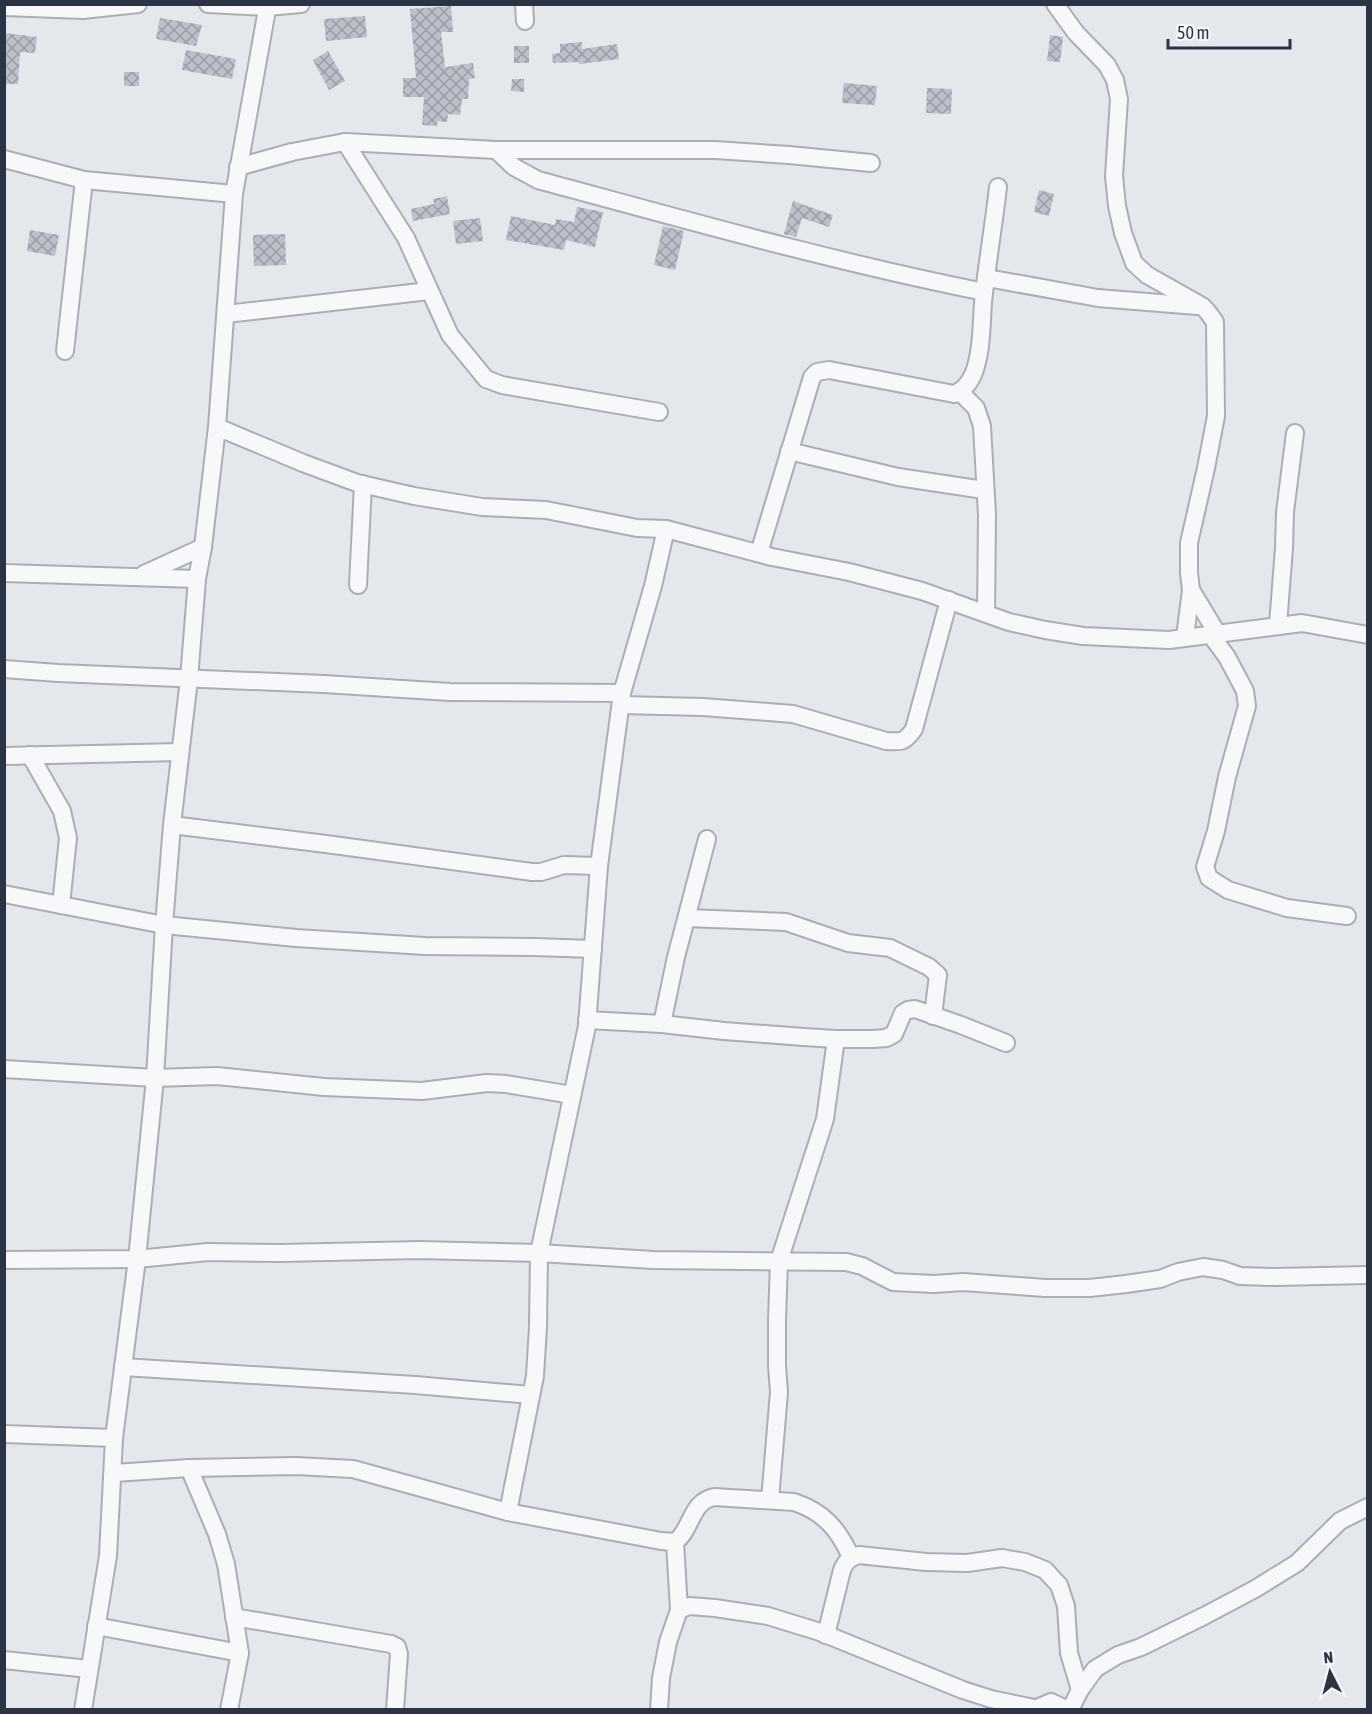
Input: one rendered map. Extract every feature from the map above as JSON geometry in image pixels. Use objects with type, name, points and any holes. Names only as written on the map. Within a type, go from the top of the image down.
[{"type":"street","points":[[4,7],[83,10],[138,4]]},
{"type":"street","points":[[208,4],[268,6],[301,4]]},
{"type":"street","points":[[1055,4],[1076,33],[1107,65],[1115,80],[1119,99],[1114,176],[1123,233],[1134,263],[1147,275],[1202,306],[1215,322],[1216,416],[1189,543],[1191,590],[1185,637]]},
{"type":"street","points":[[83,1710],[108,1556],[114,1438],[137,1259],[155,1078],[172,825],[189,679],[197,579],[203,548],[217,427],[234,194],[268,6]]},
{"type":"street","points":[[238,167],[292,152],[345,142],[496,150],[715,150],[789,154],[871,163]]},
{"type":"street","points":[[345,142],[406,238],[450,335],[486,379],[502,385],[659,412]]},
{"type":"street","points":[[496,150],[514,167],[538,180],[924,280],[1202,306]]},
{"type":"street","points":[[4,159],[84,180],[234,194]]},
{"type":"street","points":[[64,351],[84,180]]},
{"type":"street","points":[[759,553],[812,377],[818,372],[829,370],[954,394],[967,386],[977,364],[981,343],[998,187]]},
{"type":"street","points":[[226,314],[429,291]]},
{"type":"street","points":[[960,392],[976,408],[982,426],[987,526],[986,613]]},
{"type":"street","points":[[217,427],[303,463],[363,484],[414,496],[482,507],[546,510],[637,528],[666,529],[922,591],[1009,622],[1027,626],[1083,636],[1169,640],[1302,623],[1368,635]]},
{"type":"street","points":[[1278,625],[1285,512],[1295,433]]},
{"type":"street","points":[[789,451],[898,477],[984,490]]},
{"type":"street","points":[[358,585],[363,484]]},
{"type":"street","points":[[508,1512],[535,1376],[539,1253],[587,1020],[599,866],[621,699],[653,586],[666,529]]},
{"type":"street","points":[[139,576],[203,548]]},
{"type":"street","points":[[4,573],[197,579]]},
{"type":"street","points":[[1191,590],[1245,691],[1247,706],[1205,867],[1209,878],[1228,890],[1287,908],[1347,916]]},
{"type":"street","points":[[4,669],[621,699],[793,714],[886,741],[900,742],[908,739],[914,729],[949,600]]},
{"type":"street","points":[[4,756],[180,752]]},
{"type":"street","points":[[30,755],[62,811],[68,838],[61,906]]},
{"type":"street","points":[[172,825],[532,873],[564,865],[599,866]]},
{"type":"street","points":[[662,1024],[676,957],[707,839]]},
{"type":"street","points":[[4,894],[164,925],[296,938],[425,946],[593,949]]},
{"type":"street","points":[[687,918],[786,922],[848,942],[890,948],[929,967],[938,975],[933,1016]]},
{"type":"street","points":[[587,1020],[662,1024],[836,1040],[886,1038],[894,1034],[903,1013],[915,1009],[1006,1043]]},
{"type":"street","points":[[770,1500],[779,1392],[777,1321],[779,1261],[825,1119],[836,1040]]},
{"type":"street","points":[[4,1069],[155,1078],[216,1076],[324,1087],[422,1091],[487,1083],[572,1095]]},
{"type":"street","points":[[4,1260],[137,1259],[208,1252],[420,1250],[539,1253],[653,1260],[846,1262],[862,1266],[893,1282],[934,1284],[963,1282],[1045,1288],[1090,1288],[1126,1284],[1160,1279],[1178,1272],[1203,1267],[1223,1270],[1240,1276],[1368,1275]]},
{"type":"street","points":[[123,1368],[415,1385],[531,1395]]},
{"type":"street","points":[[4,1434],[114,1438]]},
{"type":"street","points":[[114,1473],[189,1468],[296,1466],[352,1469],[508,1512],[675,1542],[684,1535],[694,1513],[706,1499],[714,1497],[794,1502],[828,1521],[843,1539],[851,1557]]},
{"type":"street","points":[[189,1468],[217,1534],[226,1564],[240,1653],[229,1710]]},
{"type":"street","points":[[679,1610],[689,1606],[768,1616],[826,1635],[991,1699],[1033,1709],[1051,1702],[1069,1710],[1095,1669],[1118,1655],[1141,1647],[1255,1589],[1297,1563],[1340,1521],[1368,1506]]},
{"type":"street","points":[[659,1710],[661,1678],[668,1642],[679,1610],[675,1542]]},
{"type":"street","points":[[826,1635],[842,1570],[846,1561],[851,1557],[858,1555],[926,1562],[967,1563],[1002,1558],[1024,1562],[1045,1570],[1059,1585],[1066,1606],[1070,1653],[1080,1690]]},
{"type":"street","points":[[234,1617],[391,1644],[397,1647],[399,1654],[395,1710]]},
{"type":"street","points":[[96,1626],[240,1653]]},
{"type":"street","points":[[4,1660],[89,1669]]},
{"type":"building","points":[[451,6],[453,32],[441,32],[445,67],[473,63],[475,78],[469,79],[468,99],[462,99],[460,115],[448,114],[447,122],[438,121],[437,126],[422,125],[424,97],[403,97],[403,78],[416,78],[410,9]]},
{"type":"building","points":[[365,16],[367,37],[326,41],[324,19]]},
{"type":"building","points":[[160,18],[202,25],[196,46],[156,39]]},
{"type":"building","points":[[4,33],[37,37],[35,53],[20,52],[18,84],[4,84]]},
{"type":"building","points":[[1050,35],[1063,37],[1060,62],[1047,61]]},
{"type":"building","points":[[582,42],[582,49],[617,44],[619,59],[580,64],[579,62],[553,63],[552,54],[560,53],[560,44]]},
{"type":"building","points":[[514,46],[529,46],[529,63],[514,63]]},
{"type":"building","points":[[186,50],[236,59],[232,79],[182,70]]},
{"type":"building","points":[[328,51],[345,81],[329,90],[313,60]]},
{"type":"building","points":[[124,72],[139,72],[139,86],[124,86]]},
{"type":"building","points":[[512,79],[524,79],[524,92],[511,91]]},
{"type":"building","points":[[844,83],[877,86],[875,105],[842,103]]},
{"type":"building","points":[[927,88],[952,89],[951,114],[926,113]]},
{"type":"building","points":[[1039,190],[1054,194],[1049,216],[1034,212]]},
{"type":"building","points":[[447,196],[450,214],[413,221],[411,209],[434,204],[433,199]]},
{"type":"building","points":[[793,201],[833,215],[829,227],[802,218],[796,237],[784,234]]},
{"type":"building","points":[[577,207],[603,212],[595,247],[566,240],[564,250],[506,240],[511,216],[555,225],[556,219],[574,222]]},
{"type":"building","points":[[480,218],[483,241],[456,244],[453,221]]},
{"type":"building","points":[[663,226],[684,231],[675,270],[654,265]]},
{"type":"building","points":[[30,230],[59,235],[55,256],[27,251]]},
{"type":"building","points":[[285,234],[286,265],[254,266],[253,235]]}]
